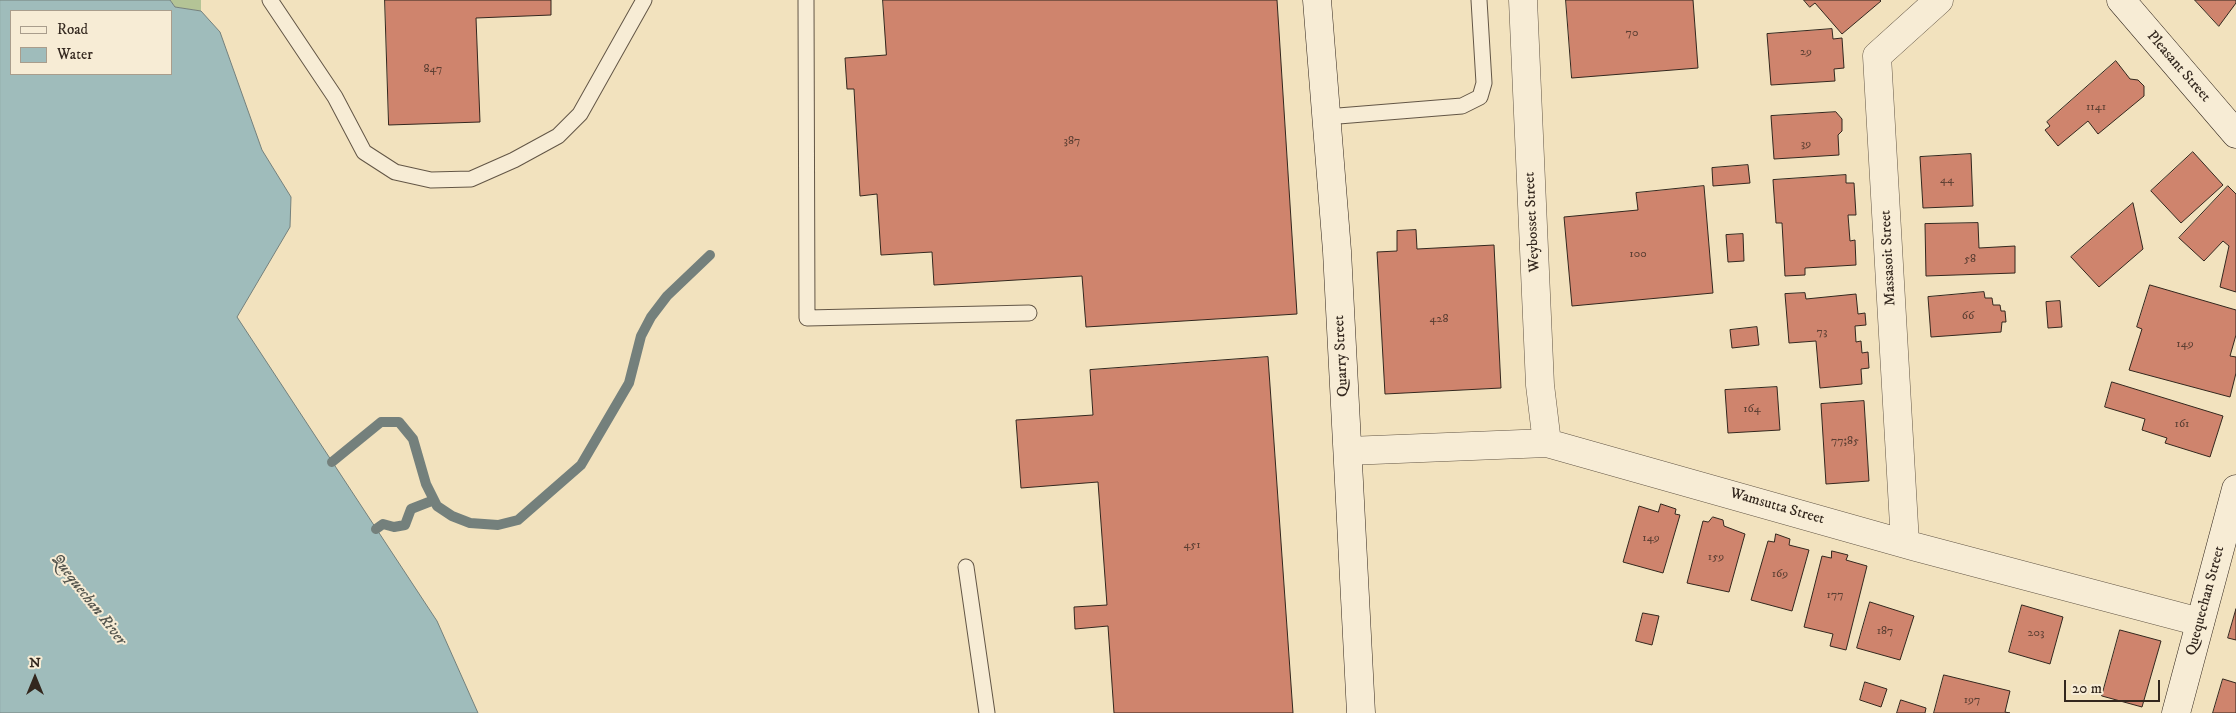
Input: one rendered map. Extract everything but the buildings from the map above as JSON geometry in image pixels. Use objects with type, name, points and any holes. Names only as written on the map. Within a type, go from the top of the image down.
[{"type":"street","name":"Quarry Street","points":[[1317,0],[1337,251],[1361,713]]},
{"type":"street","name":"Weybosset Street","points":[[1523,0],[1540,386],[1547,443]]},
{"type":"street","name":"Massasoit Street","points":[[1905,544],[1877,56],[1939,0]]},
{"type":"street","name":"Pleasant Street","points":[[2121,0],[2236,134]]},
{"type":"street","name":"Wamsutta Street","points":[[1348,451],[1547,443],[1905,544],[2200,622]]},
{"type":"street","name":"Quequechan Street","points":[[2176,713],[2236,488]]},
{"type":"lane","points":[[270,0],[335,97],[364,152],[395,172],[431,180],[471,179],[514,160],[558,136],[580,114],[644,0]]},
{"type":"lane","points":[[806,0],[807,318],[1029,313]]},
{"type":"lane","points":[[1326,117],[1462,106],[1480,97],[1484,83],[1478,0]]},
{"type":"lane","points":[[966,567],[987,713]]},
{"type":"green space","points":[[170,0],[201,0],[201,11],[175,7]]},
{"type":"water","name":"Quequechan River","points":[[0,0],[170,0],[175,7],[201,11],[220,32],[262,150],[291,197],[290,227],[237,317],[437,621],[478,713],[0,713]]},
{"type":"waterway","points":[[332,462],[381,422],[399,422],[413,439],[426,484],[437,506],[452,516],[470,523],[498,525],[518,520],[581,465],[629,383],[641,336],[651,317],[667,296],[710,255]]},
{"type":"waterway","points":[[376,529],[383,524],[394,527],[405,525],[411,509],[434,500]]}]
